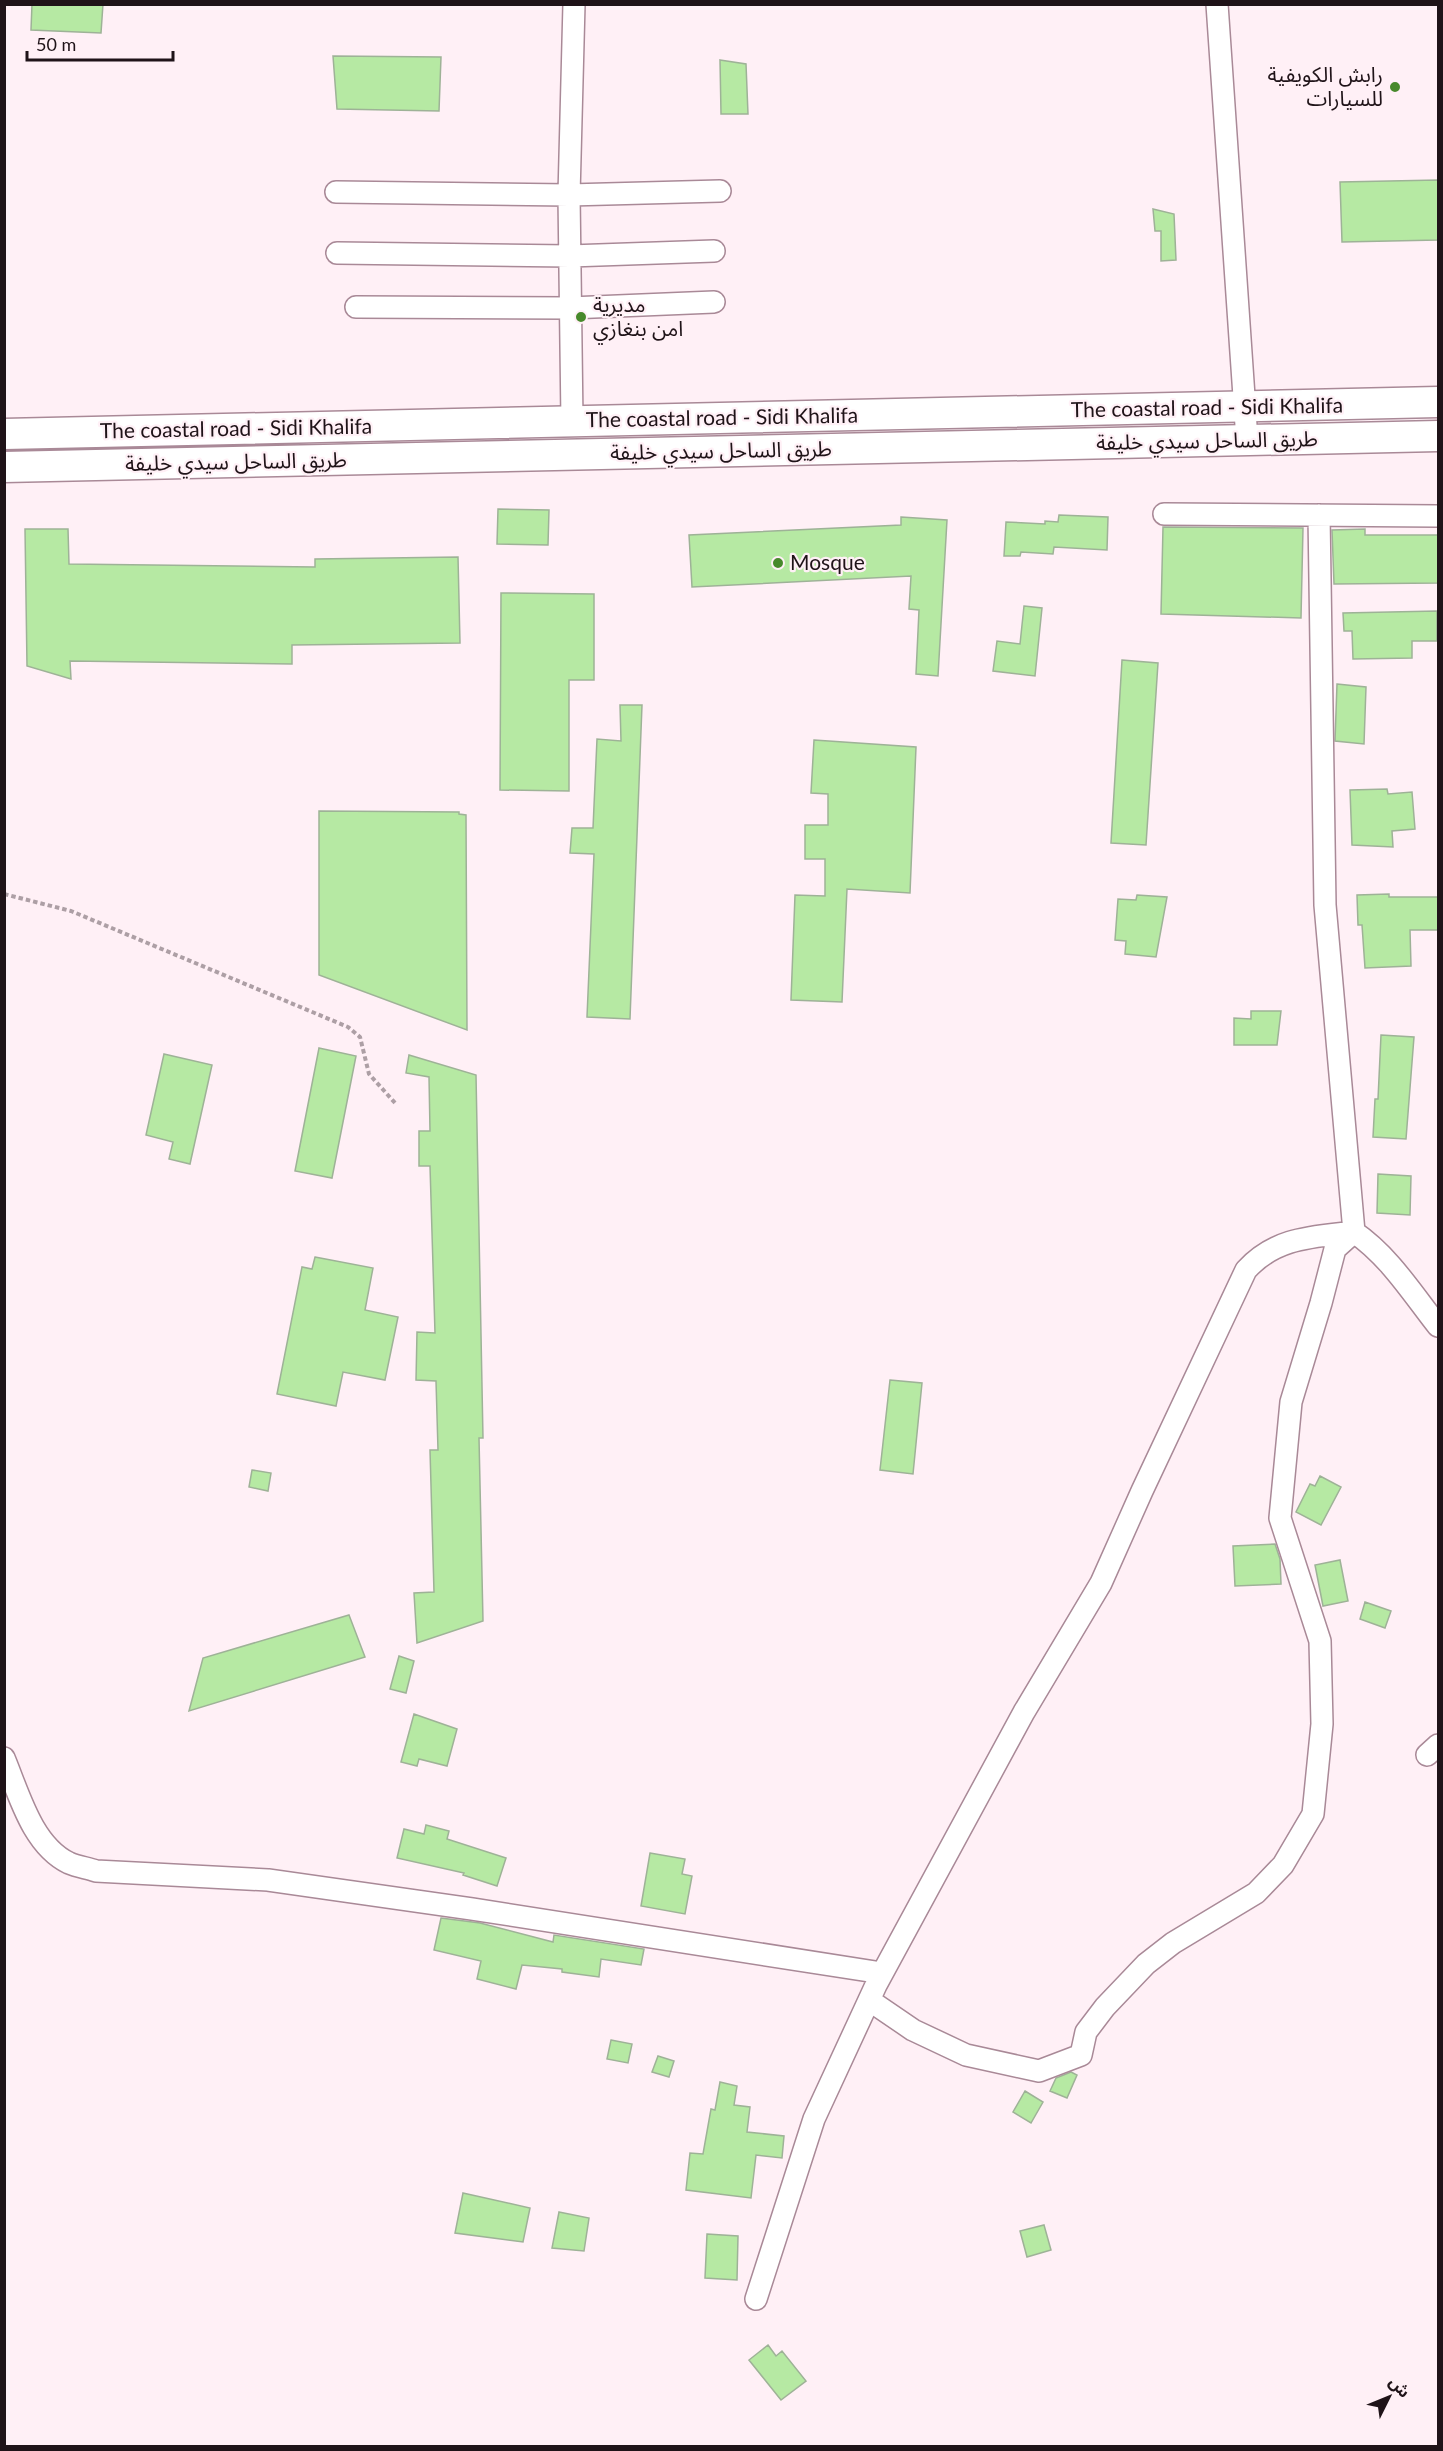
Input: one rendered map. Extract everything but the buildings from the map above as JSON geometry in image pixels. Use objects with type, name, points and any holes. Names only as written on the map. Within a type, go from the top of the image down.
[{"type":"highway","name":"The coastal road - Sidi Khalifa","points":[[4,434],[1438,402]]},
{"type":"highway","name":"طريق الساحل سيدي خليفة","points":[[4,466],[1438,436]]},
{"type":"street","points":[[572,421],[569,195],[574,4]]},
{"type":"street","points":[[1217,4],[1247,440]]},
{"type":"street","points":[[336,192],[569,195],[720,191]]},
{"type":"street","points":[[337,253],[570,256],[714,251]]},
{"type":"street","points":[[356,307],[570,308],[714,302]]},
{"type":"street","points":[[1164,514],[1438,516]]},
{"type":"street","points":[[1319,515],[1325,905],[1354,1232]]},
{"type":"street","points":[[868,2000],[913,2030],[966,2055],[1039,2071],[1081,2055],[1086,2032],[1105,2007],[1146,1964],[1173,1943],[1256,1893],[1283,1865],[1313,1814],[1322,1724],[1320,1641],[1280,1518],[1291,1402],[1335,1249],[1354,1232]]},
{"type":"street","points":[[756,2299],[814,2119],[868,2000],[1024,1712],[1101,1583],[1246,1270],[1258,1258],[1287,1242],[1354,1232],[1371,1244],[1385,1259],[1438,1326]]},
{"type":"street","points":[[4,1758],[40,1837],[53,1852],[70,1863],[96,1871],[268,1880],[472,1909],[882,1973]]},
{"type":"path","points":[[4,894],[71,910],[348,1027],[360,1037],[369,1074],[396,1104]]},
{"type":"place","name":"رابش الكويفية للسيارات","points":[[1395,87]]},
{"type":"place","name":"مديرية امن بنغازي","points":[[581,317]]},
{"type":"place","name":"Mosque","points":[[778,563]]}]
